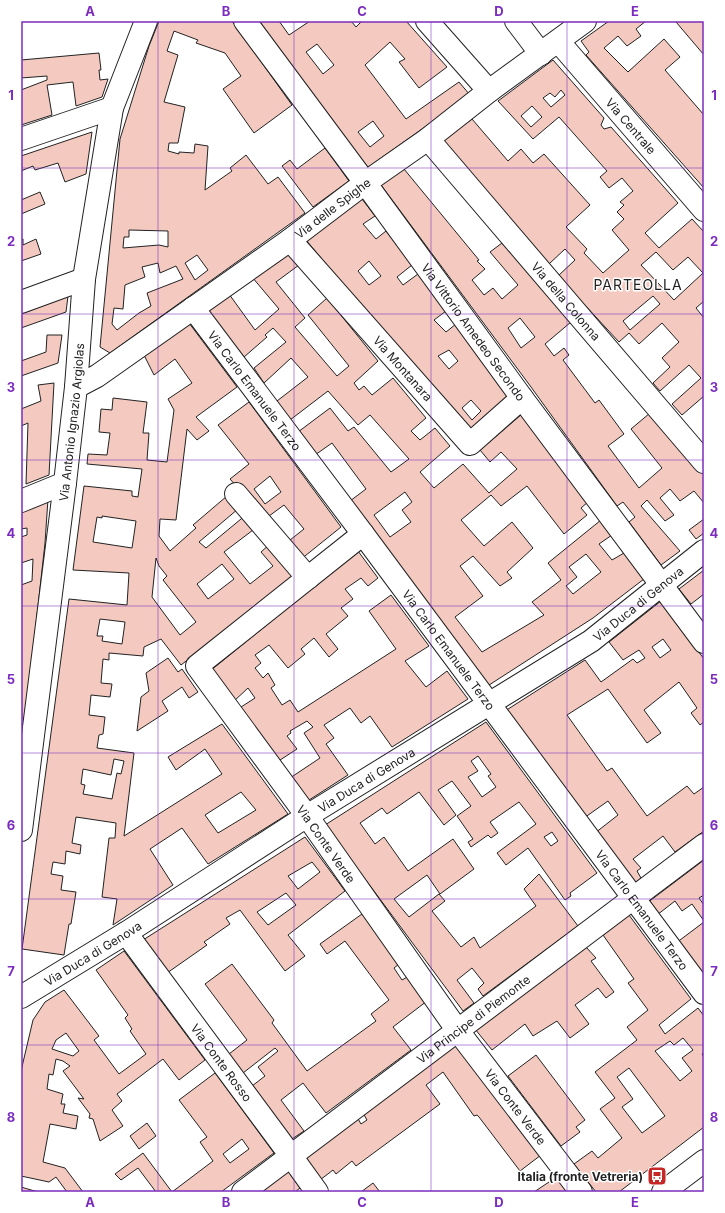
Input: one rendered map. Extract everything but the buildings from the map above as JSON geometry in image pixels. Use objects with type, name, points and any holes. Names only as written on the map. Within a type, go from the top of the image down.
[{"type":"street","name":"Via Antonio Ignazio Argiolas","points":[[21,830],[24,791],[65,484],[76,387],[84,279],[112,108],[146,21]]},
{"type":"street","name":"Via Vittorio Amedeo Secondo","points":[[245,21],[522,398],[704,642]]},
{"type":"street","points":[[427,21],[488,91]]},
{"type":"street","points":[[516,21],[540,54]]},
{"type":"street","name":"Via delle Spighe","points":[[76,387],[97,376],[290,240],[365,183],[428,139],[488,91],[585,21]]},
{"type":"street","name":"Via Centrale","points":[[558,41],[704,210]]},
{"type":"street","points":[[21,139],[112,108]]},
{"type":"street","name":"Via della Colonna","points":[[428,139],[704,462]]},
{"type":"street","name":"Via Montanara","points":[[290,240],[470,444],[522,398]]},
{"type":"street","points":[[21,302],[84,279]]},
{"type":"street","name":"Via Carlo Emanuele Terzo","points":[[192,308],[363,534],[704,993]]},
{"type":"street","points":[[21,501],[65,484]]},
{"type":"street","points":[[236,494],[308,578]]},
{"type":"street","name":"Via Conte Verde","points":[[363,534],[197,666],[307,816],[458,1031],[581,1192]]},
{"type":"street","name":"Via Duca di Genova","points":[[21,997],[126,933],[307,816],[591,641],[704,551]]},
{"type":"street","name":"Via Principe di Piemonte","points":[[243,1192],[704,846]]},
{"type":"street","name":"Via Conte Rosso","points":[[126,933],[317,1192]]},
{"type":"street","points":[[663,1192],[704,1161]]},
{"type":"place","name":"Italia (fronte Vetreria)","points":[[657,1176]]},
{"type":"district","name":"PARTEOLLA","points":[[638,284]]}]
